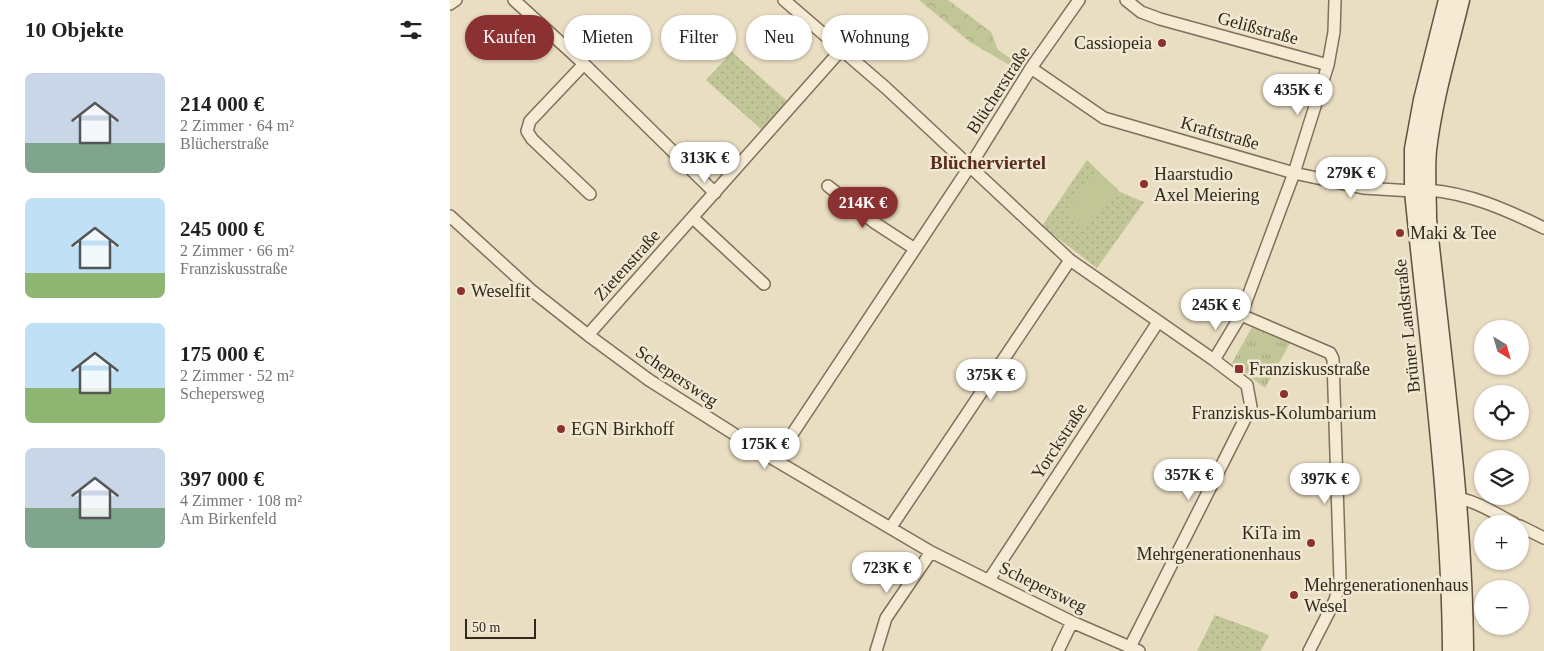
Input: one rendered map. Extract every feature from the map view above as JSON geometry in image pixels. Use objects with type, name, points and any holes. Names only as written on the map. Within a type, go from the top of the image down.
[{"type":"main road","name":"Brüner Landstraße","points":[[1448,0],[1422,100],[1413,149],[1420,191],[1451,499],[1464,607],[1465,651]]},
{"type":"main road","name":"Brüner Landstraße","points":[[1420,191],[1435,103],[1461,0]]},
{"type":"main road","name":"Brüner Landstraße","points":[[1451,499],[1451,651]]},
{"type":"street","points":[[450,4],[456,0]]},
{"type":"street","points":[[514,0],[584,64],[715,193]]},
{"type":"street","points":[[784,0],[822,33]]},
{"type":"street","name":"Blücherstraße","points":[[774,460],[970,166],[1031,68],[1079,0]]},
{"type":"street","name":"Gelißstraße","points":[[1126,0],[1141,12],[1160,19],[1328,66]]},
{"type":"street","points":[[1214,360],[1241,315],[1294,173],[1328,66],[1334,32],[1335,0]]},
{"type":"street","name":"Zietenstraße","points":[[588,335],[832,60]]},
{"type":"street","points":[[853,60],[886,88],[1070,260],[1214,360],[1246,385],[1251,407],[1135,649]]},
{"type":"street","points":[[584,64],[530,121],[527,131],[532,139],[590,194]]},
{"type":"street","name":"Kraftstraße","points":[[1031,68],[1104,118],[1294,173],[1363,188],[1448,192],[1506,209],[1544,228]]},
{"type":"street","points":[[828,186],[875,222],[915,249]]},
{"type":"street","name":"Schepersweg","points":[[450,216],[531,290],[588,335],[649,380],[774,460],[931,552],[1072,622],[1135,649]]},
{"type":"street","points":[[693,218],[764,284]]},
{"type":"street","points":[[891,528],[1070,260]]},
{"type":"street","points":[[1241,315],[1330,353],[1333,359],[1340,580],[1335,600],[1310,651]]},
{"type":"street","name":"Yorckstraße","points":[[989,580],[1158,322]]},
{"type":"street","points":[[1451,499],[1474,504],[1497,515]]},
{"type":"street","points":[[1529,530],[1544,538]]},
{"type":"street","points":[[876,651],[886,618],[931,552]]},
{"type":"street","points":[[1058,651],[1072,622]]},
{"type":"green space","points":[[919,0],[948,0],[991,32],[998,50],[1021,65],[1018,70],[970,42]]},
{"type":"green space","points":[[736,56],[787,101],[762,130],[706,80],[725,60],[736,60]]},
{"type":"green space","points":[[1087,160],[1120,192],[1144,202],[1097,268],[1042,226]]},
{"type":"green space","points":[[1097,172],[1118,189],[1086,228],[1065,211]]},
{"type":"green space","points":[[1252,327],[1290,343],[1265,388],[1232,363]]},
{"type":"green space","points":[[1215,615],[1269,635],[1261,651],[1197,651]]},
{"type":"place","name":"Cassiopeia","points":[[1162,43]]},
{"type":"place","name":"Haarstudio Axel Meiering","points":[[1144,184]]},
{"type":"place","name":"Maki & Tee","points":[[1400,233]]},
{"type":"place","name":"Weselfit","points":[[461,291]]},
{"type":"place","name":"Franziskusstraße","points":[[1239,369]]},
{"type":"place","name":"Franziskus-Kolumbarium","points":[[1284,394]]},
{"type":"place","name":"EGN Birkhoff","points":[[561,429]]},
{"type":"place","name":"KiTa im Mehrgenerationenhaus","points":[[1311,543]]},
{"type":"place","name":"Mehrgenerationenhaus Wesel","points":[[1294,595]]},
{"type":"district","name":"Blücherviertel","points":[[988,162]]}]
